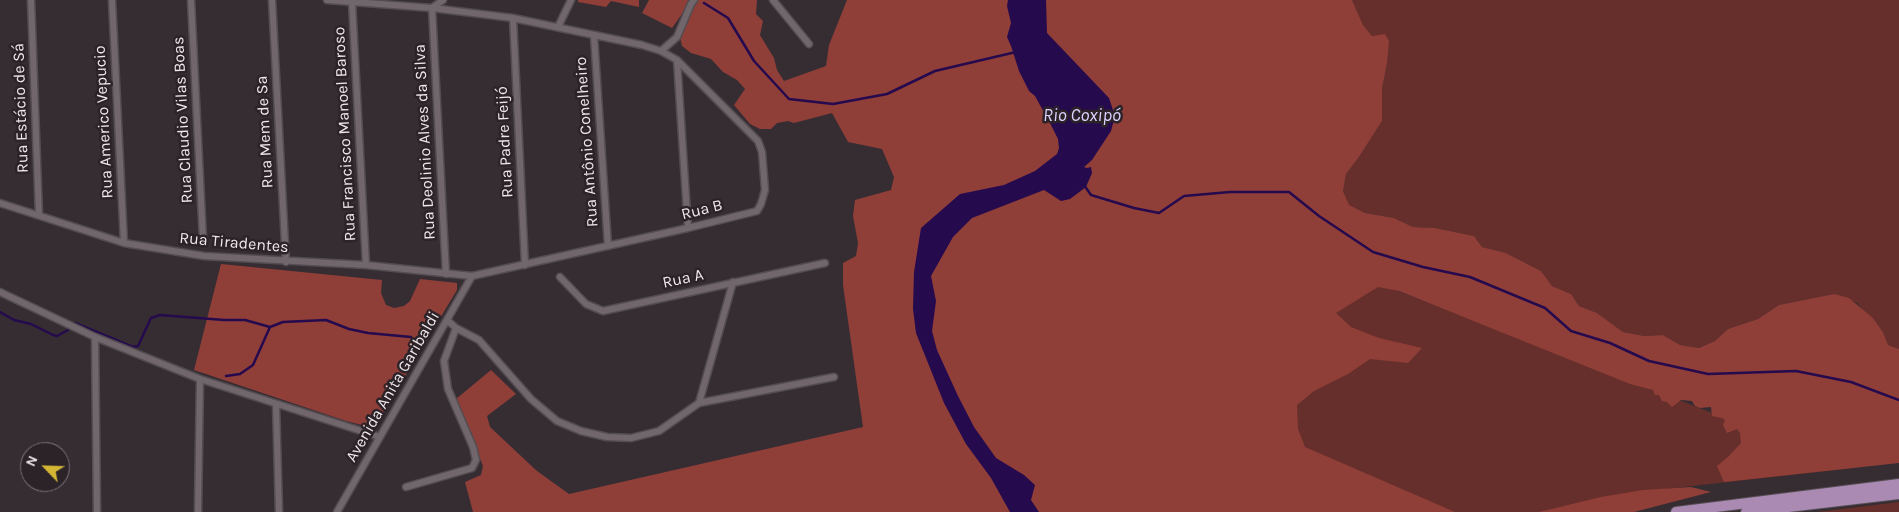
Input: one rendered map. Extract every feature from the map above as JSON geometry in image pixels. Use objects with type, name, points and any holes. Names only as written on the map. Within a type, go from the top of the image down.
[{"type":"main road","points":[[1676,512],[1899,484]]},
{"type":"main road","points":[[1746,512],[1899,494]]},
{"type":"street","name":"Rua Estácio de Sá","points":[[31,0],[39,215]]},
{"type":"street","name":"Rua Americo Vepucio","points":[[112,0],[124,243]]},
{"type":"street","name":"Rua Claudio Vilas Boas","points":[[191,0],[203,239]]},
{"type":"street","name":"Rua Mem de Sa","points":[[272,0],[286,262]]},
{"type":"street","points":[[327,0],[432,8],[513,18],[642,45],[661,51],[677,60],[688,228]]},
{"type":"street","points":[[432,8],[443,0]]},
{"type":"street","points":[[558,27],[570,0]]},
{"type":"street","points":[[661,51],[677,37],[690,4],[694,0]]},
{"type":"street","points":[[773,0],[809,44]]},
{"type":"street","name":"Rua Francisco Manoel Baroso","points":[[352,2],[366,265]]},
{"type":"street","name":"Rua Deolinio Alves da Silva","points":[[432,8],[446,274]]},
{"type":"street","name":"Rua Padre Feijó","points":[[513,18],[524,265]]},
{"type":"street","name":"Rua Antônio Conelheiro","points":[[594,36],[608,246]]},
{"type":"street","name":"Rua B","points":[[472,276],[688,228],[757,210],[765,190],[762,152],[754,135],[677,60]]},
{"type":"street","name":"Rua Tiradentes","points":[[0,203],[124,243],[204,256],[366,265],[472,276]]},
{"type":"street","name":"Rua A","points":[[560,277],[586,304],[603,311],[825,263]]},
{"type":"street","name":"Avenida Anita Garibaldi","points":[[337,512],[472,276]]},
{"type":"street","points":[[699,404],[733,282]]},
{"type":"street","points":[[0,292],[95,336],[200,379],[380,437]]},
{"type":"street","points":[[447,320],[456,328],[479,340],[532,399],[557,421],[581,431],[606,438],[631,438],[659,431],[699,404],[834,377]]},
{"type":"street","points":[[406,486],[472,468],[476,460],[473,447],[448,389],[444,361],[456,328]]},
{"type":"street","points":[[95,336],[97,512]]},
{"type":"street","points":[[198,512],[200,379]]},
{"type":"street","points":[[276,404],[279,512]]},
{"type":"shaded area","points":[[578,0],[639,0],[639,7],[611,1],[606,7],[578,2]]},
{"type":"shaded area","points":[[649,0],[757,0],[756,14],[763,21],[760,35],[774,58],[777,70],[784,81],[826,66],[829,45],[847,0],[1352,0],[1363,25],[1372,36],[1385,34],[1389,41],[1382,89],[1382,121],[1346,174],[1343,191],[1349,205],[1365,213],[1394,218],[1413,227],[1435,228],[1474,236],[1482,247],[1506,253],[1541,271],[1552,286],[1571,294],[1579,306],[1597,313],[1623,332],[1644,336],[1663,335],[1680,345],[1699,348],[1715,341],[1728,329],[1758,319],[1779,305],[1834,294],[1849,298],[1873,318],[1883,332],[1888,345],[1899,349],[1899,463],[1724,482],[1717,466],[1741,443],[1740,433],[1737,429],[1727,433],[1723,425],[1725,420],[1712,416],[1711,407],[1700,408],[1695,406],[1692,401],[1681,400],[1672,407],[1667,402],[1662,401],[1659,395],[1655,395],[1653,390],[1630,384],[1399,291],[1378,287],[1336,313],[1351,327],[1379,338],[1422,348],[1408,363],[1370,359],[1348,374],[1314,391],[1297,405],[1298,429],[1305,447],[1455,512],[473,512],[465,482],[481,475],[483,466],[456,399],[491,370],[516,394],[487,416],[490,427],[537,471],[569,494],[863,427],[843,285],[843,263],[856,256],[858,243],[853,216],[855,200],[891,190],[894,177],[882,149],[848,142],[832,113],[794,123],[788,121],[777,123],[771,129],[760,129],[750,124],[734,105],[745,89],[737,80],[723,72],[711,59],[691,53],[682,46],[678,28],[687,7],[672,28],[642,13]]},
{"type":"shaded area","points":[[1352,0],[1899,0],[1899,349],[1888,345],[1883,332],[1873,318],[1857,303],[1834,294],[1779,305],[1758,319],[1728,329],[1715,341],[1699,348],[1680,345],[1663,335],[1644,336],[1623,332],[1597,313],[1579,306],[1571,294],[1552,286],[1541,271],[1506,253],[1482,247],[1474,236],[1435,228],[1413,227],[1394,218],[1365,213],[1348,205],[1343,191],[1346,174],[1382,121],[1382,89],[1387,63],[1385,35],[1372,36],[1363,25]]},
{"type":"shaded area","points":[[221,264],[382,280],[381,293],[386,305],[394,308],[404,306],[410,301],[420,279],[457,283],[457,290],[381,416],[370,427],[346,421],[194,370]]},
{"type":"shaded area","points":[[1331,265],[1854,468],[1638,492],[1569,512],[1454,512],[1265,432]]},
{"type":"shaded area","points":[[1691,487],[1711,492],[1634,512],[1539,512],[1601,497],[1643,490]]},
{"type":"shaded area","points":[[1899,502],[1899,512],[1817,512]]},
{"type":"water","name":"Rio Coxipó","points":[[1008,0],[1046,0],[1047,33],[1109,98],[1115,116],[1111,131],[1092,160],[1084,167],[1091,167],[1092,173],[1086,187],[1070,199],[1061,201],[1044,190],[972,218],[953,237],[931,276],[936,301],[932,331],[937,350],[958,396],[974,427],[996,458],[1024,475],[1035,485],[1031,500],[1039,512],[1010,512],[991,478],[966,444],[944,403],[916,333],[913,309],[914,272],[921,228],[960,194],[1004,185],[1035,171],[1057,154],[1059,148],[1058,139],[1051,125],[1035,96],[1029,91],[1019,71],[1007,37],[1011,23],[1007,6]]},
{"type":"waterway","points":[[704,3],[728,18],[754,61],[789,99],[833,104],[887,94],[935,71],[1016,52]]},
{"type":"waterway","points":[[1084,185],[1091,195],[1134,208],[1159,213],[1184,196],[1230,192],[1289,192],[1319,216],[1373,252],[1423,267],[1470,277],[1545,308],[1571,331],[1610,343],[1649,361],[1708,374],[1796,371],[1851,382],[1899,400]]},
{"type":"waterway","points":[[0,312],[14,320],[31,324],[53,335],[57,336],[68,330]]},
{"type":"waterway","points":[[75,323],[133,347],[138,346],[151,318],[160,315],[245,320],[270,327],[283,322],[326,320],[349,329],[368,333],[411,337]]},
{"type":"waterway","points":[[226,376],[240,374],[253,365],[270,327]]}]
